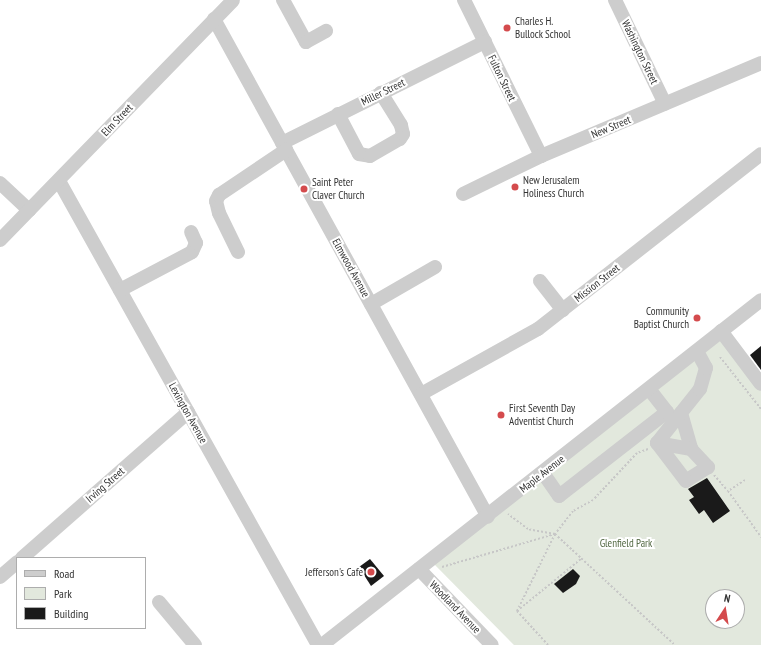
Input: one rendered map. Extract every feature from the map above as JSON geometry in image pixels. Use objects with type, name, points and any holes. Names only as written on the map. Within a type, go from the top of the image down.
[{"type":"street","name":"Elm Street","points":[[0,240],[233,0]]},
{"type":"street","points":[[283,0],[306,42],[326,31]]},
{"type":"street","name":"Fulton Street","points":[[464,0],[541,156]]},
{"type":"street","name":"Washington Street","points":[[615,0],[665,104]]},
{"type":"street","name":"Elmwood Avenue","points":[[214,19],[488,517]]},
{"type":"street","name":"Miller Street","points":[[238,252],[218,213],[216,201],[219,195],[284,146],[338,114],[485,42]]},
{"type":"street","name":"New Street","points":[[463,194],[541,156],[761,63]]},
{"type":"street","points":[[338,114],[359,154],[370,156],[400,139],[403,134],[401,125],[381,93]]},
{"type":"street","name":"Mission Street","points":[[421,394],[538,329],[761,154]]},
{"type":"street","name":"Lexington Avenue","points":[[58,181],[318,645]]},
{"type":"street","points":[[0,183],[29,210]]},
{"type":"street","points":[[120,290],[192,252],[196,243],[191,232]]},
{"type":"street","points":[[371,304],[436,267]]},
{"type":"street","points":[[540,281],[563,310]]},
{"type":"street","name":"Maple Avenue","points":[[322,645],[543,474],[761,300]]},
{"type":"street","points":[[721,332],[761,384]]},
{"type":"street","points":[[652,446],[700,389],[706,368],[697,351]]},
{"type":"street","points":[[543,474],[559,496],[661,417],[666,412],[649,389]]},
{"type":"street","name":"Irving Street","points":[[23,557],[188,412]]},
{"type":"street","points":[[652,446],[686,481],[708,467],[691,449],[681,413]]},
{"type":"street","points":[[652,446],[691,449]]},
{"type":"street","points":[[0,577],[16,563]]},
{"type":"street","name":"Woodland Avenue","points":[[419,569],[492,645]]},
{"type":"street","points":[[159,602],[195,645]]},
{"type":"path","points":[[720,357],[761,409]]},
{"type":"path","points":[[516,611],[556,534],[573,511],[593,500],[637,453],[652,446]]},
{"type":"path","points":[[708,467],[728,491],[761,537]]},
{"type":"path","points":[[728,491],[745,480]]},
{"type":"path","points":[[508,514],[528,529],[556,534],[675,645]]},
{"type":"path","points":[[440,568],[556,534]]},
{"type":"path","points":[[516,611],[582,558]]},
{"type":"path","points":[[516,611],[548,645]]},
{"type":"green space","name":"Glenfield Park","points":[[720,337],[761,390],[761,645],[514,645],[434,564]]},
{"type":"building","points":[[761,346],[761,370],[750,355]]},
{"type":"building","points":[[707,478],[730,511],[713,523],[704,510],[699,514],[689,500],[694,497],[688,489]]},
{"type":"building","name":"Jefferson's Cafe","points":[[370,559],[384,576],[371,586],[359,567]]},
{"type":"building","points":[[573,569],[580,576],[576,584],[563,593],[554,584]]},
{"type":"place","name":"Charles H. Bullock School","points":[[507,28]]},
{"type":"place","name":"New Jerusalem Holiness Church","points":[[515,187]]},
{"type":"place","name":"Saint Peter Claver Church","points":[[304,189]]},
{"type":"place","name":"Community Baptist Church","points":[[697,318]]},
{"type":"place","name":"First Seventh Day Adventist Church","points":[[501,415]]},
{"type":"place","name":"Jefferson's Cafe","points":[[371,572]]}]
